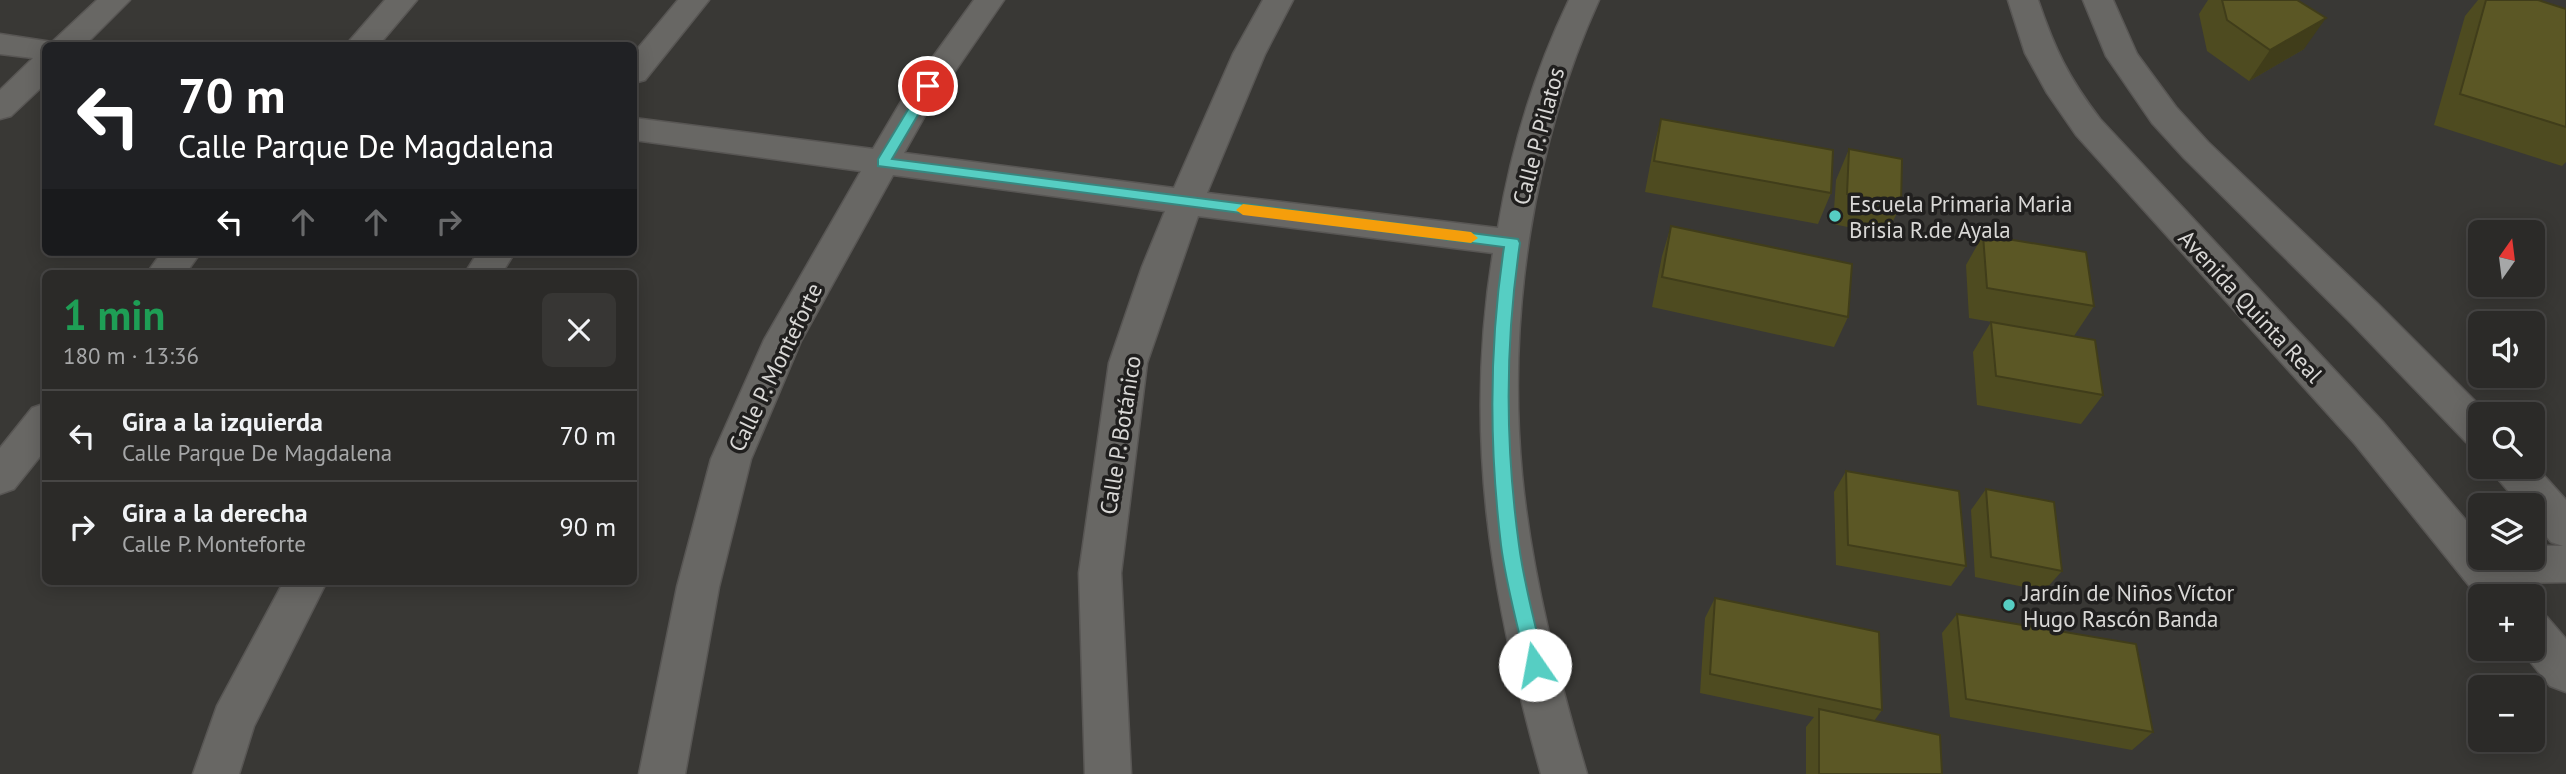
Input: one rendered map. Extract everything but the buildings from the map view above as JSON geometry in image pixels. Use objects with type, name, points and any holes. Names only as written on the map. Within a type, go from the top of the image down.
[{"type":"street","points":[[69,42],[115,0]]},
{"type":"street","points":[[364,42],[401,0]]},
{"type":"street","points":[[637,69],[694,0]]},
{"type":"street","name":"Calle P. Monteforte","points":[[662,774],[698,587],[731,459],[783,340],[913,108],[989,0]]},
{"type":"street","name":"Calle P. Botánico","points":[[1108,774],[1100,573],[1128,363],[1185,202],[1249,54],[1278,0]]},
{"type":"street","name":"Calle P. Pilatos","points":[[1564,774],[1545,712],[1510,547],[1499,376],[1503,302],[1519,196],[1541,106],[1569,30],[1584,0]]},
{"type":"street","name":"Avenida Quinta Real","points":[[2023,0],[2041,54],[2063,93],[2088,127],[2369,433],[2491,581]]},
{"type":"street","points":[[2098,0],[2122,56],[2164,115],[2196,150],[2364,313],[2468,419]]},
{"type":"street","points":[[0,44],[42,49]]},
{"type":"street","points":[[0,108],[42,68]]},
{"type":"street","points":[[637,129],[1512,243]]},
{"type":"street","points":[[168,270],[180,256]]},
{"type":"street","points":[[0,477],[42,424]]},
{"type":"street","points":[[2522,479],[2566,529]]},
{"type":"street","points":[[2491,581],[2566,564]]},
{"type":"street","points":[[216,774],[233,721],[304,585]]},
{"type":"street","points":[[2545,647],[2566,672]]},
{"type":"slow traffic","points":[[1243,210],[1471,238]]},
{"type":"place","name":"Escuela Primaria Maria Brisia R.de Ayala","points":[[1835,216]]},
{"type":"place","name":"Jardín de Niños Víctor Hugo Rascón Banda","points":[[2009,605]]},
{"type":"route","points":[[928,86],[883,162],[1512,243],[1503,302],[1499,376],[1503,466],[1510,547],[1535,665]]}]
